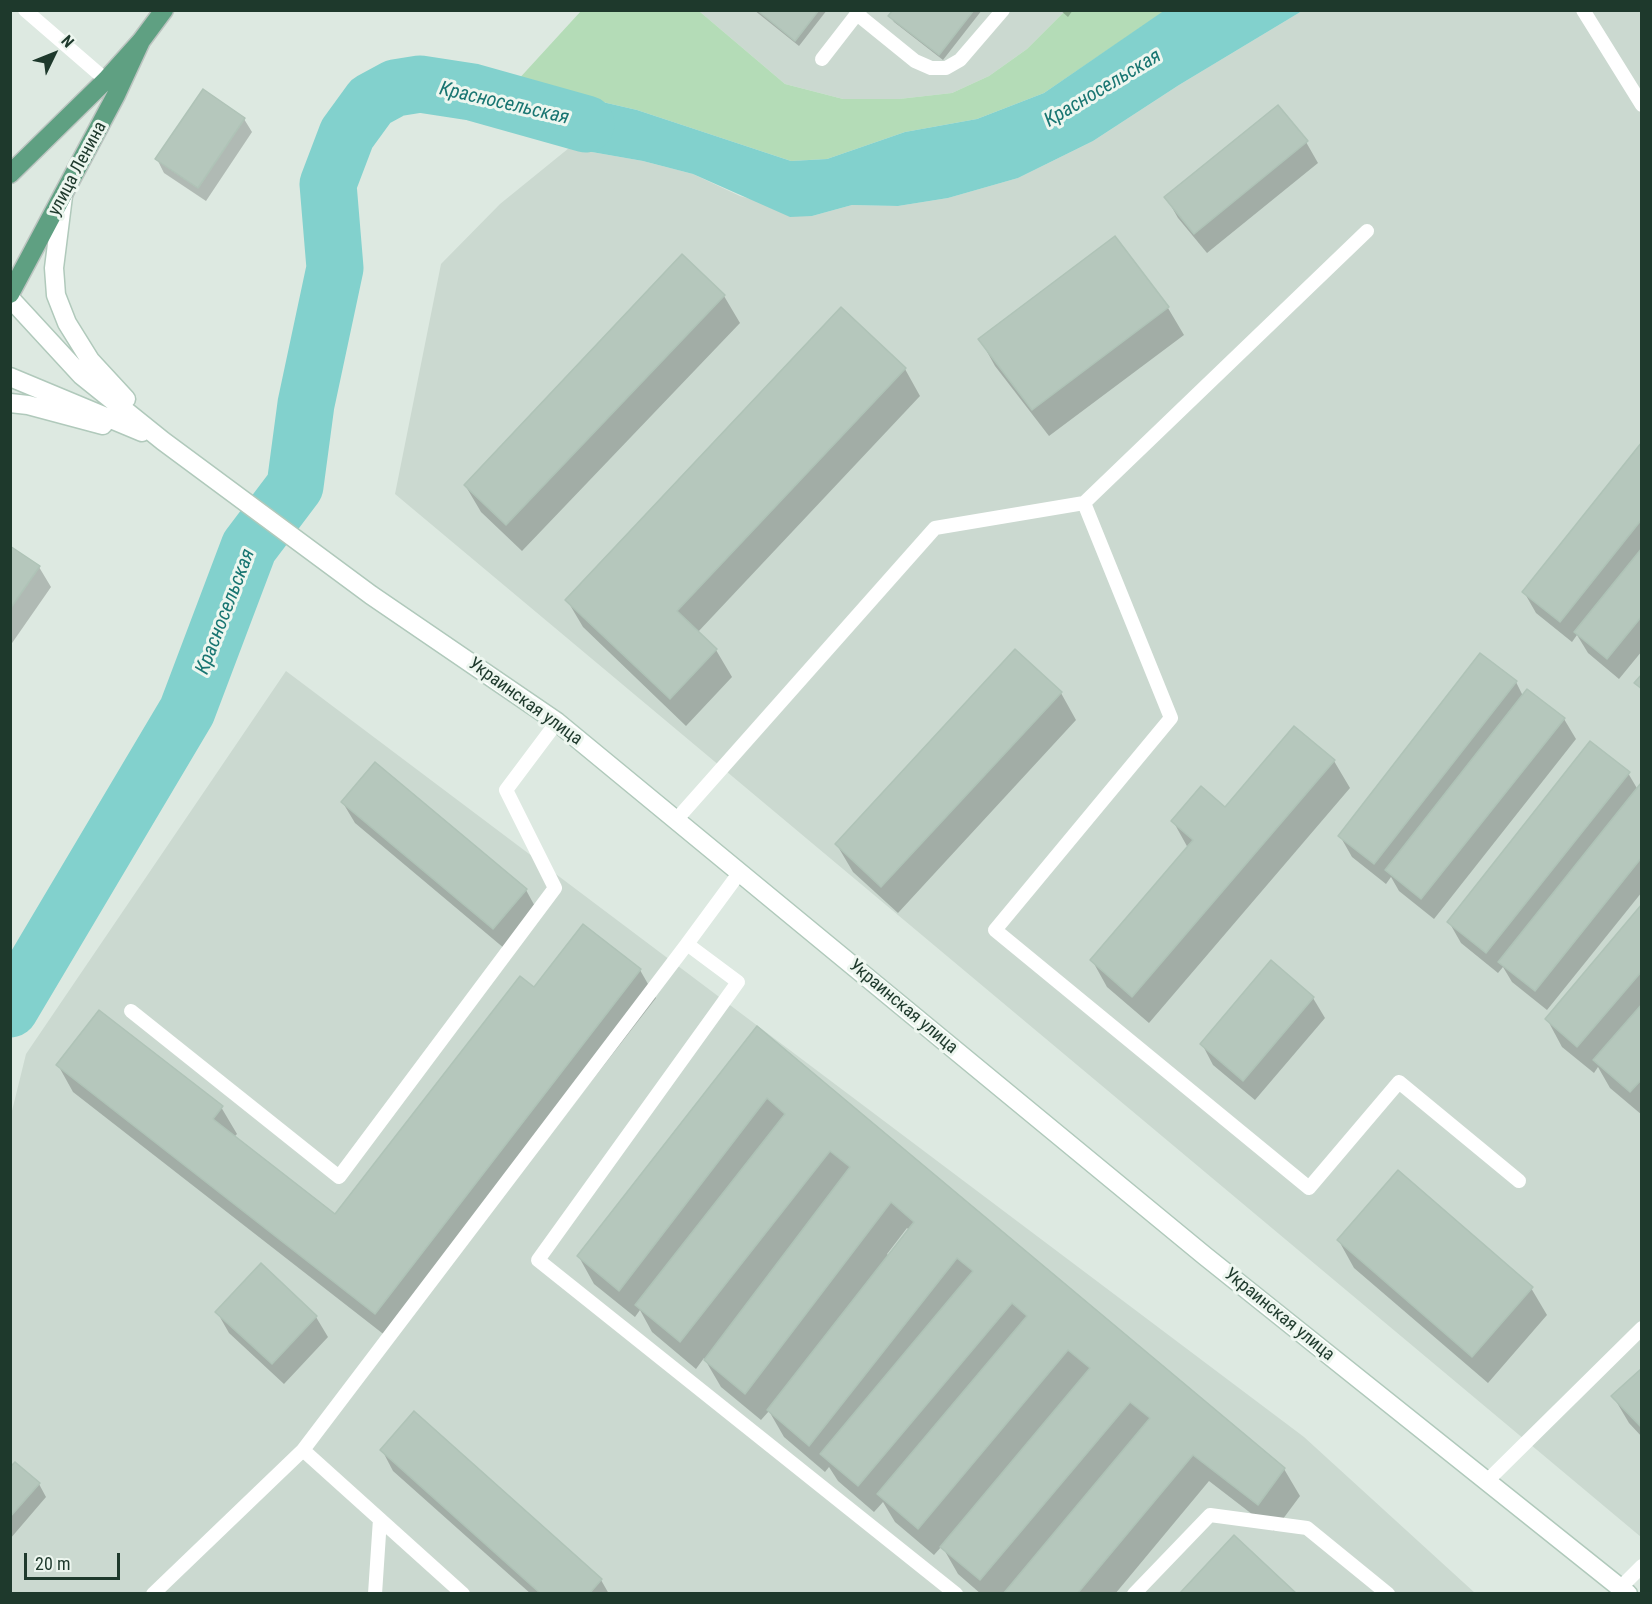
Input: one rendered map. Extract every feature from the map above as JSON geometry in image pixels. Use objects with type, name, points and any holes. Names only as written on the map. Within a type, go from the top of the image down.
[{"type":"main road","name":"улица Ленина","points":[[10,174],[106,80],[141,41],[164,10]]},
{"type":"main road","name":"улица Ленина","points":[[10,296],[116,95],[141,41]]},
{"type":"main road","points":[[63,196],[54,267],[56,295],[63,314],[90,360],[163,441]]},
{"type":"main road","name":"Украинская улица","points":[[10,296],[81,375],[163,441],[371,595],[557,722],[1205,1256],[1624,1590]]},
{"type":"main road","name":"Украинская улица","points":[[10,377],[163,441]]},
{"type":"main road","points":[[10,403],[28,405],[163,441]]},
{"type":"lane","points":[[24,10],[106,80]]},
{"type":"lane","points":[[822,59],[858,12],[915,61],[931,68],[946,68],[960,60],[1003,10]]},
{"type":"lane","points":[[1583,10],[1641,105]]},
{"type":"lane","points":[[676,820],[936,528],[1084,503],[1367,231]]},
{"type":"lane","points":[[1084,503],[1172,718],[995,930],[1309,1188],[1399,1082],[1519,1181]]},
{"type":"lane","points":[[131,1011],[339,1177],[555,888],[506,790],[557,722]]},
{"type":"lane","points":[[153,1593],[303,1450],[740,872]]},
{"type":"lane","points":[[687,944],[738,982],[538,1260],[956,1593]]},
{"type":"lane","points":[[1487,1481],[1641,1329]]},
{"type":"lane","points":[[303,1450],[463,1593]]},
{"type":"lane","points":[[1134,1593],[1210,1515],[1307,1528],[1388,1593]]},
{"type":"lane","points":[[375,1593],[380,1519]]},
{"type":"lane","points":[[1624,1590],[1641,1566]]},
{"type":"shaded area","points":[[699,11],[1065,11],[1027,49],[989,76],[952,93],[899,99],[843,99],[785,84]]},
{"type":"shaded area","points":[[1302,11],[1641,11],[1641,1537],[395,494],[441,264],[500,204],[569,148],[643,161],[693,174],[740,196],[812,216],[852,205],[898,206],[948,198],[1018,178],[1093,141],[1179,85]]},
{"type":"shaded area","points":[[286,671],[1304,1437],[1475,1593],[11,1594],[10,1119],[26,1054]]},
{"type":"green space","points":[[581,11],[699,11],[785,84],[843,99],[899,99],[952,93],[989,76],[1027,49],[1065,11],[1165,11],[1044,93],[977,119],[905,132],[827,159],[791,161],[637,110],[516,82]]},
{"type":"water","points":[[1165,10],[1302,11],[1179,85],[1093,141],[1018,178],[948,198],[898,206],[852,205],[812,216],[790,217],[693,174],[643,161],[569,148],[507,130],[516,82],[637,110],[791,161],[827,159],[905,132],[977,119],[1044,93]]},
{"type":"building","points":[[757,10],[819,10],[795,41]]},
{"type":"building","points":[[893,10],[974,10],[939,55],[888,16]]},
{"type":"building","points":[[203,89],[245,118],[198,188],[155,159]]},
{"type":"building","points":[[1278,105],[1308,141],[1194,234],[1164,197]]},
{"type":"building","points":[[1115,236],[1169,307],[1032,410],[978,339]]},
{"type":"building","points":[[682,254],[725,295],[506,525],[464,485]]},
{"type":"building","points":[[841,307],[906,368],[677,611],[717,649],[670,699],[565,600]]},
{"type":"building","points":[[1642,442],[1642,519],[1560,622],[1522,592]]},
{"type":"building","points":[[10,546],[40,566],[10,609]]},
{"type":"building","points":[[1642,548],[1642,616],[1607,659],[1574,632]]},
{"type":"building","points":[[1015,649],[1062,692],[881,887],[835,844]]},
{"type":"building","points":[[1480,653],[1517,681],[1374,864],[1338,836]]},
{"type":"building","points":[[1642,674],[1642,689],[1634,683]]},
{"type":"building","points":[[1527,689],[1565,718],[1421,899],[1385,870]]},
{"type":"building","points":[[1294,726],[1335,760],[1132,997],[1090,960],[1193,840],[1171,821],[1201,786],[1225,807]]},
{"type":"building","points":[[1590,741],[1630,772],[1486,953],[1447,922]]},
{"type":"building","points":[[375,762],[527,889],[493,929],[341,802]]},
{"type":"building","points":[[1641,783],[1642,857],[1535,991],[1498,962]]},
{"type":"building","points":[[1642,904],[1642,971],[1577,1047],[1545,1019]]},
{"type":"building","points":[[583,924],[641,969],[375,1314],[56,1065],[99,1010],[223,1106],[213,1119],[335,1214],[520,976],[534,987]]},
{"type":"building","points":[[1271,960],[1314,997],[1243,1081],[1200,1044]]},
{"type":"building","points":[[1642,1004],[1642,1079],[1630,1092],[1593,1060]]},
{"type":"building","points":[[757,1026],[1285,1468],[1258,1505],[1193,1455],[1077,1594],[1003,1594],[1150,1418],[1130,1402],[980,1580],[940,1547],[1090,1368],[1068,1350],[918,1529],[877,1494],[1027,1316],[1012,1303],[858,1486],[820,1454],[973,1271],[957,1258],[809,1446],[767,1410],[914,1222],[891,1202],[745,1394],[704,1360],[850,1167],[830,1151],[680,1342],[635,1305],[785,1114],[767,1098],[619,1291],[577,1256]]},
{"type":"building","points":[[1398,1170],[1533,1287],[1472,1357],[1337,1240]]},
{"type":"building","points":[[261,1263],[317,1316],[272,1364],[215,1312]]},
{"type":"building","points":[[1642,1368],[1642,1428],[1611,1396]]},
{"type":"building","points":[[414,1411],[602,1579],[589,1594],[541,1594],[380,1450]]},
{"type":"building","points":[[15,1462],[40,1483],[10,1517],[10,1467]]},
{"type":"building","points":[[1234,1535],[1297,1594],[1179,1594]]},
{"type":"waterway","name":"Красносельская","points":[[10,1009],[187,711],[249,547],[295,486],[306,404],[335,268],[328,184],[347,134],[371,101],[395,88],[420,84],[472,92],[586,124]]}]
